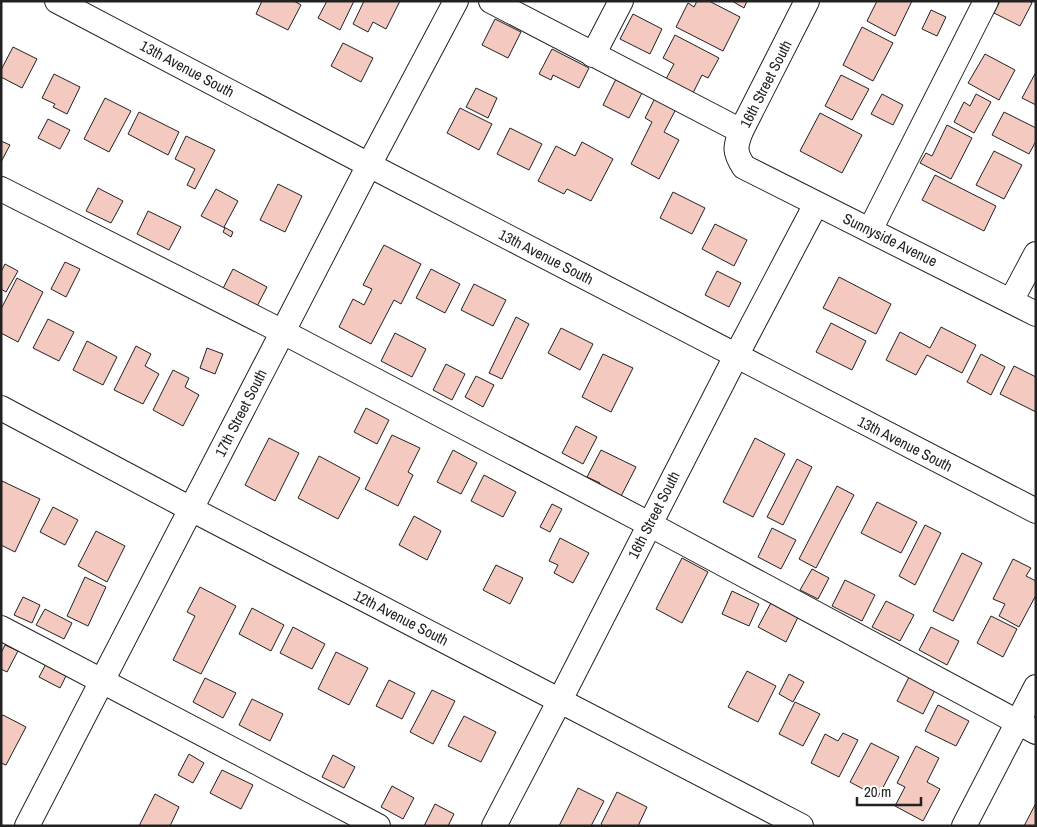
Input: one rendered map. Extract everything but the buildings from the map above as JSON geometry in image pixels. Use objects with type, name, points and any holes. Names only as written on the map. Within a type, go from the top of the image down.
[{"type":"street","name":"13th Avenue South","points":[[57,1],[1036,511]]},
{"type":"street","name":"17th Street South","points":[[27,826],[369,165],[456,1]]},
{"type":"street","points":[[491,1],[741,131]]},
{"type":"street","points":[[594,55],[621,1]]},
{"type":"street","name":"16th Street South","points":[[744,167],[736,150],[741,131],[807,1]]},
{"type":"street","points":[[870,230],[986,1]]},
{"type":"street","name":"Sunnyside Avenue","points":[[744,167],[1036,314]]},
{"type":"street","points":[[1,190],[283,332],[649,524],[1027,727]]},
{"type":"street","name":"16th Street South","points":[[494,826],[816,204]]},
{"type":"street","points":[[1011,301],[1036,254]]},
{"type":"street","name":"12th Avenue South","points":[[1,408],[191,509],[802,826]]},
{"type":"street","points":[[1,628],[378,826]]},
{"type":"street","points":[[964,826],[1027,727],[1036,687]]}]
